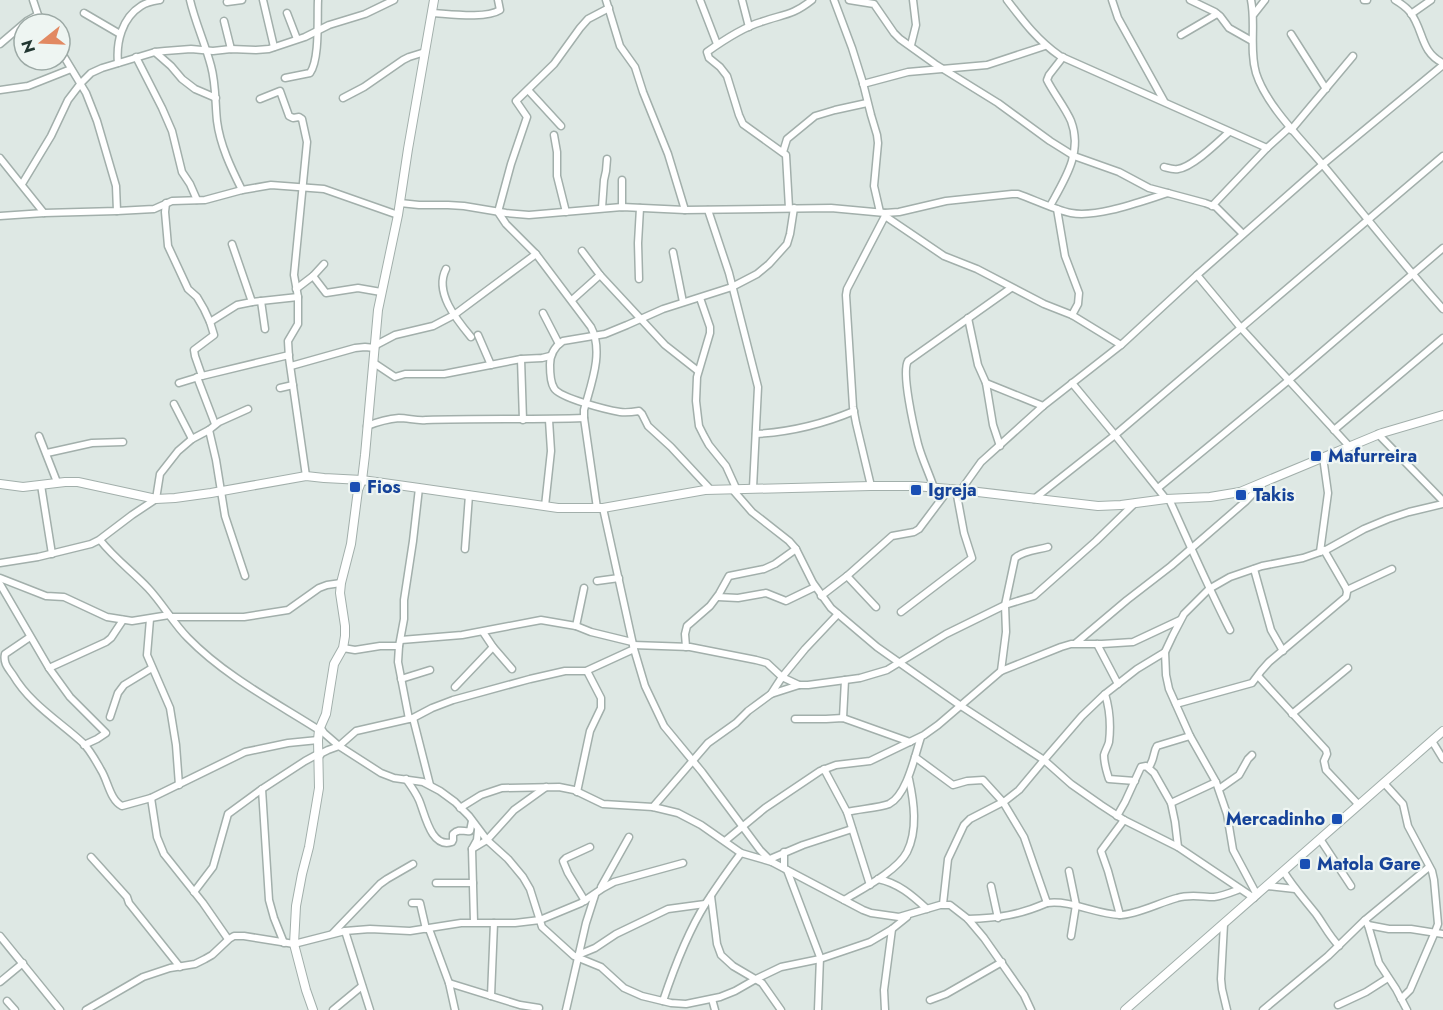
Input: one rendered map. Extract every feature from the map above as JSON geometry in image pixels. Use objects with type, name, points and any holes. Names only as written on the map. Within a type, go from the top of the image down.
[{"type":"street","points":[[27,0],[34,2]]},
{"type":"street","points":[[118,63],[120,34],[125,25],[140,6],[160,0]]},
{"type":"street","points":[[190,0],[213,72],[219,132],[226,155],[242,190]]},
{"type":"street","points":[[227,2],[242,0]]},
{"type":"street","points":[[262,0],[274,47]]},
{"type":"street","points":[[285,78],[312,72],[318,30],[318,0]]},
{"type":"street","points":[[22,184],[51,136],[68,100],[91,73],[155,52],[205,49],[213,51],[256,50],[274,47],[328,25],[365,14],[394,0]]},
{"type":"street","points":[[314,1010],[306,990],[294,944],[296,906],[319,788],[320,728],[326,714],[334,664],[343,648],[345,626],[340,593],[341,583],[351,544],[358,490],[362,480],[378,310],[398,215],[434,0]]},
{"type":"street","points":[[432,13],[475,15],[497,13],[500,10],[498,0]]},
{"type":"street","points":[[606,0],[620,46],[634,67],[668,154],[686,210]]},
{"type":"street","points":[[700,0],[717,45]]},
{"type":"street","points":[[742,0],[749,27]]},
{"type":"street","points":[[374,363],[395,377],[405,374],[444,374],[521,359],[542,358],[550,356],[559,344],[568,339],[605,334],[663,309],[732,287],[757,274],[787,244],[790,234],[791,208],[787,157],[743,124],[727,76],[707,52],[749,27],[795,12],[812,0]]},
{"type":"street","points":[[834,0],[852,48],[877,135],[874,186],[883,214],[944,256],[1072,315],[1121,345]]},
{"type":"street","points":[[849,0],[874,4],[900,39],[1074,156],[1119,172],[1149,188],[1216,207],[1243,234]]},
{"type":"street","points":[[911,45],[916,25],[913,0]]},
{"type":"street","points":[[1007,0],[1045,46],[1063,57],[1267,148]]},
{"type":"street","points":[[1112,0],[1118,18],[1164,102]]},
{"type":"street","points":[[1190,0],[1217,14],[1228,28],[1252,41]]},
{"type":"street","points":[[1251,0],[1254,14],[1252,41],[1256,73],[1267,96],[1290,129],[1443,309]]},
{"type":"street","points":[[1254,14],[1265,0]]},
{"type":"street","points":[[821,596],[892,536],[919,529],[981,462],[1043,406],[1121,345],[1322,165],[1443,64],[1430,54],[1411,14],[1402,3],[1395,0]]},
{"type":"street","points":[[1411,14],[1431,0]]},
{"type":"street","points":[[609,8],[588,20],[580,28],[555,64],[516,102],[527,117],[498,212],[506,224],[536,254],[596,335],[596,357],[584,418],[600,508],[645,686],[660,719],[670,733],[702,772],[742,828],[771,861]]},
{"type":"street","points":[[84,13],[120,34]]},
{"type":"street","points":[[287,13],[297,39]]},
{"type":"street","points":[[1181,35],[1217,14]]},
{"type":"street","points":[[224,21],[231,49]]},
{"type":"street","points":[[0,44],[12,34]]},
{"type":"street","points":[[1291,34],[1326,89]]},
{"type":"street","points":[[863,84],[908,72],[987,64],[1045,46]]},
{"type":"street","points":[[155,52],[195,89],[216,98]]},
{"type":"street","points":[[343,98],[364,87],[403,60],[425,52]]},
{"type":"street","points":[[136,57],[172,131],[182,172],[197,200]]},
{"type":"street","points":[[1063,57],[1047,80],[1071,121],[1076,145],[1074,156],[1053,207],[1065,256],[1079,293],[1078,304],[1072,315]]},
{"type":"street","points":[[1212,206],[1267,148],[1290,129],[1353,57]]},
{"type":"street","points":[[72,70],[86,93],[111,164],[117,186],[117,211]]},
{"type":"street","points":[[0,90],[28,86],[63,72]]},
{"type":"street","points":[[260,99],[279,90],[289,116],[302,119],[307,142],[294,275],[298,297],[298,324],[288,341],[306,476]]},
{"type":"street","points":[[528,90],[561,126]]},
{"type":"street","points":[[783,152],[787,139],[815,116],[867,103]]},
{"type":"street","points":[[1164,167],[1176,170],[1185,167],[1229,132]]},
{"type":"street","points":[[554,135],[557,176],[566,212]]},
{"type":"street","points":[[1034,500],[1115,435],[1443,156]]},
{"type":"street","points":[[0,158],[44,213]]},
{"type":"street","points":[[602,208],[607,159]]},
{"type":"street","points":[[621,207],[622,180]]},
{"type":"street","points":[[0,216],[154,209],[172,201],[205,200],[271,184],[324,189],[398,215]]},
{"type":"street","points":[[1142,201],[1149,188]]},
{"type":"street","points":[[400,203],[481,208],[529,215],[621,207],[686,210],[853,209],[883,214],[946,201],[1018,194],[1074,214],[1092,214],[1168,193]]},
{"type":"street","points":[[166,203],[168,246],[188,289],[197,297],[210,322],[213,337],[194,350],[215,424]]},
{"type":"street","points":[[639,279],[640,208]]},
{"type":"street","points":[[708,210],[732,287],[758,387],[753,488]]},
{"type":"street","points":[[871,486],[854,411],[846,295],[883,214]]},
{"type":"street","points":[[232,244],[252,302]]},
{"type":"street","points":[[1158,488],[1443,248]]},
{"type":"street","points":[[582,251],[600,275],[665,345],[698,371]]},
{"type":"street","points":[[673,252],[683,302]]},
{"type":"street","points":[[291,366],[355,348],[376,346],[395,335],[433,326],[454,315],[536,254]]},
{"type":"street","points":[[296,289],[324,264]]},
{"type":"street","points":[[446,268],[443,276],[444,292],[454,315],[474,336],[491,364]]},
{"type":"street","points":[[572,300],[600,275]]},
{"type":"street","points":[[1197,275],[1241,328],[1349,446]]},
{"type":"street","points":[[313,276],[326,292],[358,288],[381,292]]},
{"type":"street","points":[[934,488],[918,445],[906,364],[1011,288]]},
{"type":"street","points":[[210,322],[237,305],[298,297]]},
{"type":"street","points":[[700,298],[710,333],[698,371],[696,402],[699,426],[709,445],[726,466],[734,489],[752,512],[796,549],[821,596],[838,614],[877,647],[1044,760],[1071,784],[1117,816],[1178,847],[1240,889],[1256,896]]},
{"type":"street","points":[[261,301],[265,330]]},
{"type":"street","points":[[543,313],[559,344]]},
{"type":"street","points":[[968,318],[978,365],[986,383],[990,415],[1000,446]]},
{"type":"street","points":[[1334,430],[1443,338]]},
{"type":"street","points":[[179,383],[289,356]]},
{"type":"street","points":[[550,356],[553,388],[562,395],[623,413],[639,411],[648,426],[710,489]]},
{"type":"street","points":[[521,359],[523,420]]},
{"type":"street","points":[[986,383],[1043,406]]},
{"type":"street","points":[[1072,383],[1168,499],[1230,630]]},
{"type":"street","points":[[279,388],[294,385]]},
{"type":"street","points":[[174,405],[192,439]]},
{"type":"street","points":[[0,563],[52,554],[100,540],[132,514],[156,499],[160,474],[178,451],[215,424],[248,409]]},
{"type":"street","points":[[756,434],[800,429],[854,411]]},
{"type":"street","points":[[0,484],[23,487],[57,482],[78,482],[156,499],[221,492],[306,476],[362,480],[573,509],[600,508],[710,489],[871,486],[934,488],[1098,506],[1240,492],[1378,434],[1443,415]]},
{"type":"street","points":[[367,426],[397,418],[549,420],[584,418]]},
{"type":"street","points":[[545,506],[551,451],[549,420]]},
{"type":"street","points":[[209,430],[225,516],[245,576]]},
{"type":"street","points":[[1256,896],[1233,850],[1227,814],[1219,789],[1169,689],[1166,675],[1166,652],[1184,614],[1209,589],[1230,577],[1303,558],[1388,519],[1443,503],[1378,434]]},
{"type":"street","points":[[39,436],[57,482]]},
{"type":"street","points":[[47,453],[92,443],[123,442]]},
{"type":"street","points":[[1176,705],[1252,683],[1260,671],[1346,597],[1347,590],[1322,551],[1328,493],[1323,457]]},
{"type":"street","points":[[1075,643],[1171,566],[1246,501],[1265,481]]},
{"type":"street","points":[[41,485],[52,554]]},
{"type":"street","points":[[419,488],[398,662],[430,785]]},
{"type":"street","points":[[901,612],[972,558],[955,490]]},
{"type":"street","points":[[465,549],[469,495]]},
{"type":"street","points":[[653,807],[708,743],[771,694],[799,685],[860,678],[887,670],[946,634],[1005,605],[1034,596],[1135,503]]},
{"type":"street","points":[[100,540],[110,553],[148,588],[187,638],[237,678],[320,728],[339,746],[381,773],[394,778],[423,782],[455,802],[465,811],[487,840],[508,859],[523,877],[530,889],[542,927],[578,956],[601,967],[624,988],[634,993],[665,1002],[686,1004],[712,999],[735,991],[781,967],[820,959],[870,942],[912,914]]},
{"type":"street","points":[[1001,671],[1006,632],[1005,605],[1015,558],[1048,547]]},
{"type":"street","points":[[686,647],[687,626],[718,597],[729,576],[764,569],[796,549]]},
{"type":"street","points":[[1254,569],[1271,630],[1283,651]]},
{"type":"street","points":[[1347,590],[1392,569]]},
{"type":"street","points":[[847,576],[876,607]]},
{"type":"street","points":[[0,578],[46,596],[64,597],[107,617],[132,621],[170,616],[244,617],[288,610],[319,588],[341,583]]},
{"type":"street","points":[[597,581],[619,578]]},
{"type":"street","points":[[0,585],[49,668],[70,697],[106,732],[84,745]]},
{"type":"street","points":[[718,597],[738,598],[766,593],[786,601],[814,586]]},
{"type":"street","points":[[576,626],[584,588]]},
{"type":"street","points":[[771,694],[809,644],[838,614]]},
{"type":"street","points":[[150,619],[147,655],[170,708],[179,785]]},
{"type":"street","points":[[49,668],[106,642],[123,620]]},
{"type":"street","points":[[343,648],[355,650],[483,632],[541,620],[576,626],[633,645],[686,647],[766,663],[782,677],[799,685]]},
{"type":"street","points":[[724,842],[772,803],[824,769],[870,760],[921,737],[1001,671],[1075,643],[1133,642],[1181,620]]},
{"type":"street","points":[[483,632],[512,669]]},
{"type":"street","points":[[30,637],[5,654],[6,665],[25,693],[84,745],[102,771],[118,804],[125,806],[152,798],[245,752],[288,743],[318,740]]},
{"type":"street","points":[[1097,644],[1118,684]]},
{"type":"street","points":[[194,892],[213,867],[228,814],[304,761],[339,746],[356,730],[411,719],[432,708],[461,698],[555,673],[587,671],[633,645]]},
{"type":"street","points":[[455,687],[493,647]]},
{"type":"street","points":[[943,904],[948,859],[961,831],[970,819],[1003,802],[1019,790],[1105,694],[1137,669],[1166,652]]},
{"type":"street","points":[[110,717],[118,693],[124,685],[152,668]]},
{"type":"street","points":[[1292,714],[1348,668]]},
{"type":"street","points":[[401,679],[430,670]]},
{"type":"street","points":[[577,792],[590,731],[602,703],[587,671]]},
{"type":"street","points":[[1258,676],[1326,750],[1324,761],[1326,770],[1359,805]]},
{"type":"street","points":[[843,718],[845,680]]},
{"type":"street","points":[[1105,694],[1110,710],[1109,742],[1104,756],[1109,779],[1135,781]]},
{"type":"street","points":[[795,719],[843,718],[910,742]]},
{"type":"street","points":[[1125,1010],[1443,731]]},
{"type":"street","points":[[1149,767],[1154,761],[1157,746],[1191,736]]},
{"type":"street","points":[[847,812],[887,804],[894,800],[909,779],[921,737]]},
{"type":"street","points":[[1432,741],[1443,759]]},
{"type":"street","points":[[1219,789],[1239,775],[1252,755]]},
{"type":"street","points":[[915,757],[953,785],[983,780],[1003,802],[1024,837],[1047,903]]},
{"type":"street","points":[[1117,816],[1141,767],[1146,765],[1171,803],[1178,847]]},
{"type":"street","points":[[824,769],[847,812],[870,885]]},
{"type":"street","points":[[406,779],[419,799],[430,832],[443,843],[452,842],[455,831],[464,829],[470,831],[472,821]]},
{"type":"street","points":[[844,900],[892,869],[906,853],[914,820],[909,779]]},
{"type":"street","points":[[1171,803],[1216,782]]},
{"type":"street","points":[[1384,783],[1403,804],[1408,826],[1432,871],[1440,922],[1410,990],[1401,999]]},
{"type":"street","points":[[472,849],[487,840],[514,810],[546,787]]},
{"type":"street","points":[[460,808],[481,795],[502,788],[559,787],[611,806],[653,807],[678,813],[741,853],[771,861],[871,913],[899,917],[943,904],[950,905],[968,919],[1002,962],[1031,1010]]},
{"type":"street","points":[[262,789],[269,900],[284,943]]},
{"type":"street","points":[[152,798],[157,837],[164,854],[228,939]]},
{"type":"street","points":[[1120,915],[1101,851],[1124,820]]},
{"type":"street","points":[[771,861],[784,852],[852,829]]},
{"type":"street","points":[[474,922],[472,849],[477,840],[478,830]]},
{"type":"street","points":[[566,1010],[586,923],[597,892],[629,837]]},
{"type":"street","points":[[1320,839],[1351,886]]},
{"type":"street","points":[[585,901],[563,861],[590,848]]},
{"type":"street","points":[[784,852],[785,869],[820,959],[818,1010]]},
{"type":"street","points":[[665,1010],[669,983],[688,939],[705,904],[741,853]]},
{"type":"street","points":[[91,857],[127,897],[129,903],[180,967]]},
{"type":"street","points":[[86,1010],[143,977],[205,960],[228,939],[238,935],[294,944],[345,931],[370,929],[410,931],[461,923],[514,923],[540,920],[585,901],[614,882],[683,863]]},
{"type":"street","points":[[333,934],[380,884],[412,864]]},
{"type":"street","points":[[1263,1010],[1429,867]]},
{"type":"street","points":[[1070,871],[1076,905],[1071,936]]},
{"type":"street","points":[[1284,872],[1330,937],[1339,946]]},
{"type":"street","points":[[878,879],[889,881],[903,889],[927,909]]},
{"type":"street","points":[[436,884],[473,883]]},
{"type":"street","points":[[991,886],[998,918]]},
{"type":"street","points":[[1267,886],[1295,889]]},
{"type":"street","points":[[968,919],[998,918],[1058,901],[1120,915],[1166,903],[1176,898],[1221,896],[1240,889]]},
{"type":"street","points":[[711,895],[717,944],[722,955],[733,966],[765,987],[781,1010]]},
{"type":"street","points":[[412,903],[420,903],[427,929],[449,983],[455,1010]]},
{"type":"street","points":[[578,956],[616,934],[668,909],[705,904]]},
{"type":"street","points":[[1366,922],[1389,928],[1443,934]]},
{"type":"street","points":[[1366,922],[1379,963],[1407,1010]]},
{"type":"street","points":[[491,996],[494,923]]},
{"type":"street","points":[[1224,924],[1221,979],[1227,1010]]},
{"type":"street","points":[[885,1010],[884,990],[892,929]]},
{"type":"street","points":[[345,931],[370,1010]]},
{"type":"street","points":[[0,936],[60,1010]]},
{"type":"street","points":[[930,1000],[946,994],[1002,962]]},
{"type":"street","points":[[0,982],[23,963]]},
{"type":"street","points":[[1338,1005],[1366,992],[1388,978]]},
{"type":"street","points":[[449,983],[520,1005],[539,1008]]},
{"type":"street","points":[[333,1010],[362,986]]},
{"type":"street","points":[[712,999],[715,1010]]},
{"type":"street","points":[[7,1001],[15,1010]]},
{"type":"place","name":"Mafurreira","points":[[1316,456]]},
{"type":"place","name":"Fios","points":[[355,487]]},
{"type":"place","name":"Igreja","points":[[916,490]]},
{"type":"place","name":"Takis","points":[[1241,495]]},
{"type":"place","name":"Mercadinho","points":[[1337,819]]},
{"type":"place","name":"Matola Gare","points":[[1305,864]]}]
